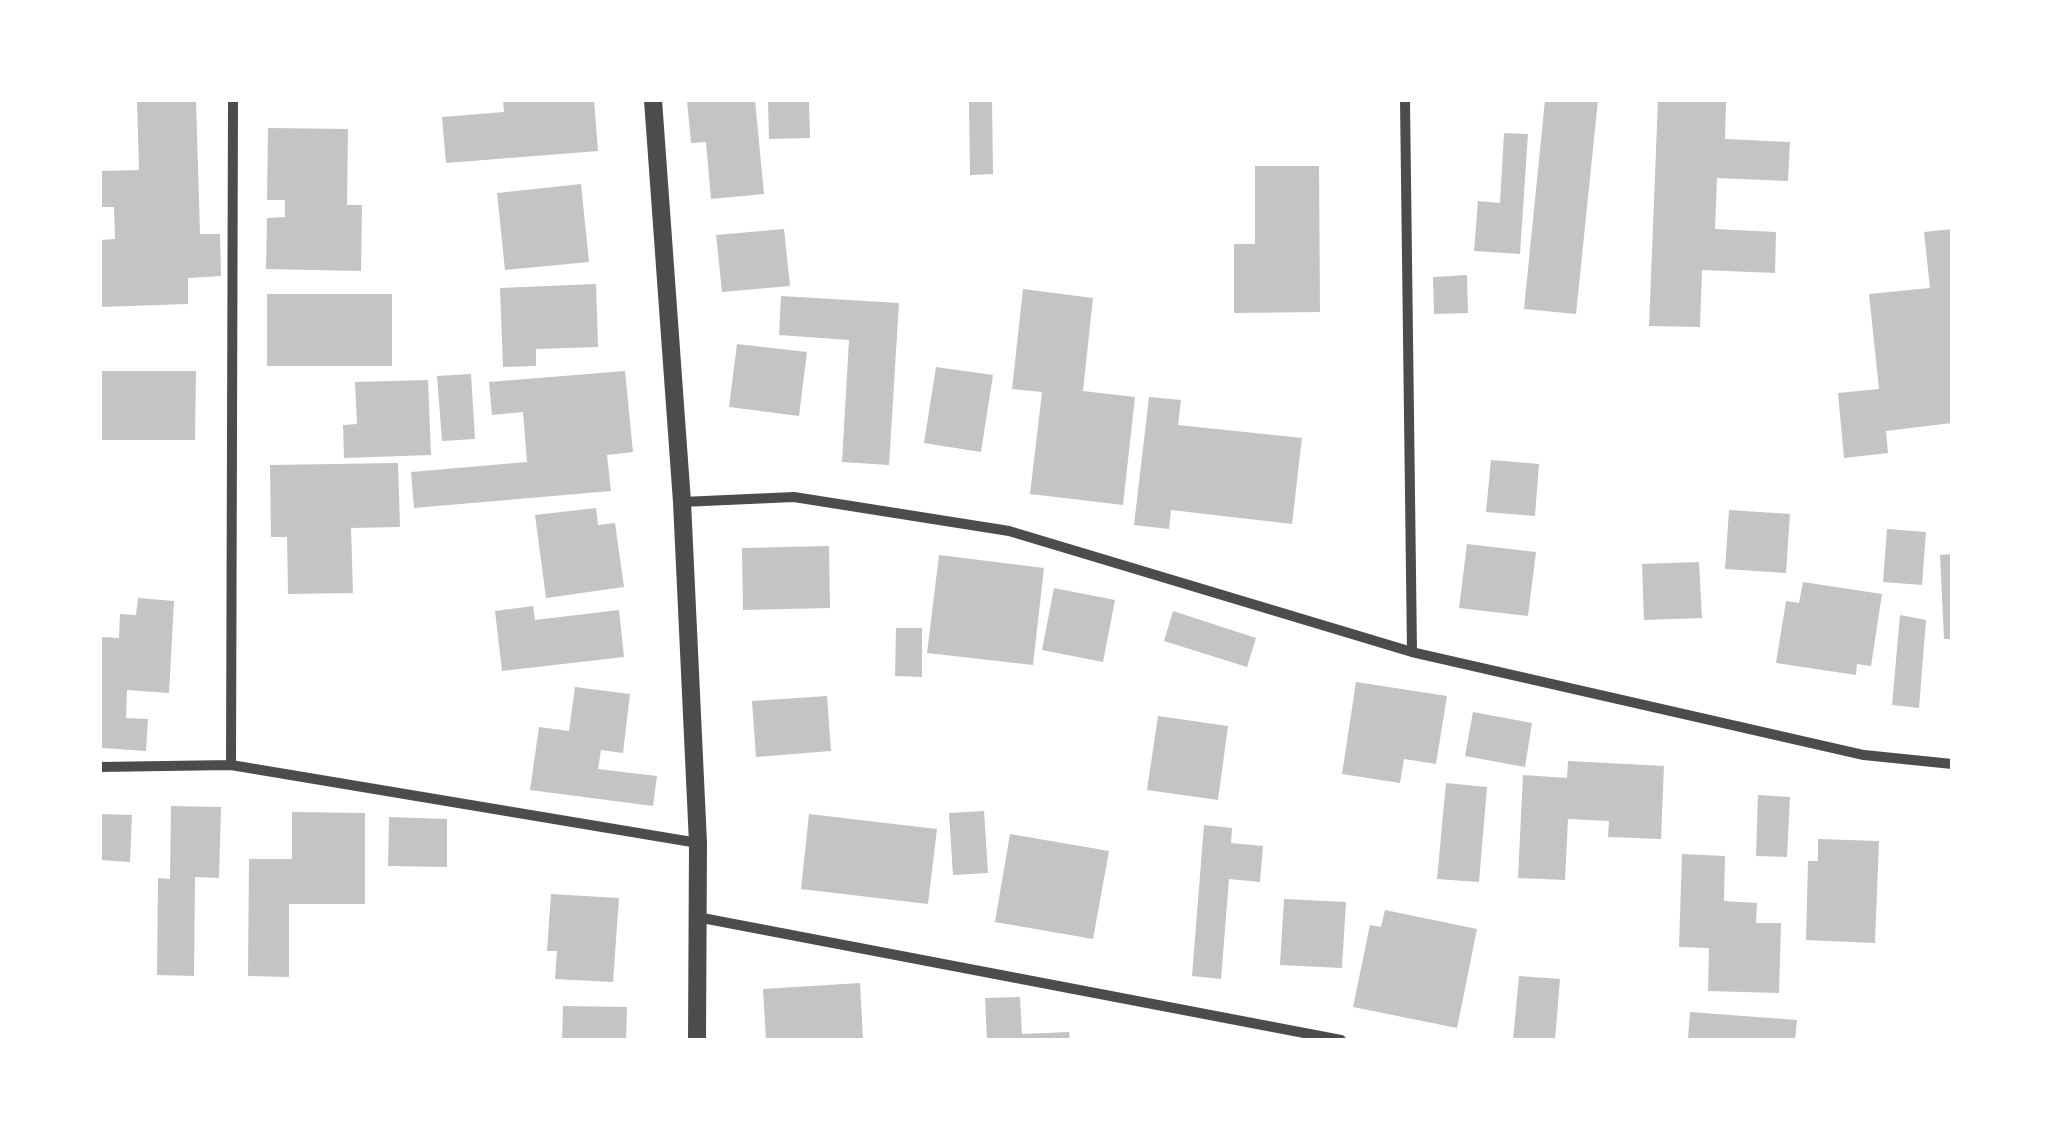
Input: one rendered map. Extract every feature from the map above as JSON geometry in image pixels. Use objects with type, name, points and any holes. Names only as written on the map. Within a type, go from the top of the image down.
[{"type":"street","points":[[231,765],[234,100]]},
{"type":"street","points":[[653,100],[682,502],[698,843],[697,1040]]},
{"type":"street","points":[[1406,100],[1412,652]]},
{"type":"street","points":[[682,502],[794,498],[1009,532],[1412,652],[1864,755],[1952,764]]},
{"type":"street","points":[[100,767],[231,765],[698,843]]},
{"type":"street","points":[[697,916],[1341,1040]]},
{"type":"building","points":[[137,100],[196,100],[200,234],[220,234],[221,276],[188,278],[188,304],[100,307],[100,240],[115,239],[114,207],[100,207],[100,171],[139,170]]},
{"type":"building","points":[[503,100],[594,100],[598,151],[446,163],[442,117],[504,112]]},
{"type":"building","points":[[687,100],[755,100],[764,194],[711,199],[706,142],[691,143]]},
{"type":"building","points":[[768,100],[809,100],[810,138],[769,139]]},
{"type":"building","points":[[969,100],[992,100],[993,174],[970,175]]},
{"type":"building","points":[[1545,100],[1598,100],[1576,314],[1524,309]]},
{"type":"building","points":[[1658,100],[1726,102],[1725,139],[1790,142],[1788,181],[1717,178],[1715,229],[1776,232],[1775,273],[1702,270],[1700,327],[1649,326]]},
{"type":"building","points":[[268,128],[348,129],[347,205],[362,205],[361,271],[266,269],[267,218],[285,217],[285,200],[267,200]]},
{"type":"building","points":[[1504,133],[1528,134],[1520,254],[1474,251],[1478,201],[1500,203]]},
{"type":"building","points":[[1255,166],[1319,166],[1320,312],[1234,313],[1234,244],[1255,244]]},
{"type":"building","points":[[581,184],[589,262],[505,270],[497,193]]},
{"type":"building","points":[[784,229],[790,286],[722,292],[716,235]]},
{"type":"building","points":[[1952,229],[1952,423],[1886,431],[1888,453],[1844,458],[1838,393],[1879,389],[1869,294],[1930,288],[1924,232]]},
{"type":"building","points":[[1467,275],[1468,313],[1434,314],[1433,277]]},
{"type":"building","points":[[596,284],[598,347],[536,349],[536,366],[503,367],[500,288]]},
{"type":"building","points":[[1023,289],[1093,298],[1083,391],[1135,397],[1123,505],[1030,494],[1042,392],[1012,389]]},
{"type":"building","points":[[267,294],[392,294],[392,366],[267,366]]},
{"type":"building","points":[[781,296],[899,303],[889,465],[842,462],[849,340],[779,335]]},
{"type":"building","points":[[737,344],[807,352],[799,416],[729,407]]},
{"type":"building","points":[[936,367],[993,375],[981,452],[924,443]]},
{"type":"building","points":[[100,371],[196,371],[195,440],[100,440]]},
{"type":"building","points":[[625,371],[633,452],[607,455],[611,491],[414,508],[411,472],[527,462],[523,412],[492,415],[489,382]]},
{"type":"building","points":[[471,374],[475,439],[442,441],[437,376]]},
{"type":"building","points":[[428,380],[431,455],[344,458],[343,425],[357,424],[355,382]]},
{"type":"building","points":[[1149,397],[1181,400],[1178,425],[1302,438],[1292,524],[1171,510],[1169,529],[1134,525]]},
{"type":"building","points":[[1491,460],[1539,464],[1535,516],[1486,512]]},
{"type":"building","points":[[398,463],[400,527],[351,528],[353,593],[288,594],[287,537],[271,537],[270,465]]},
{"type":"building","points":[[596,508],[598,525],[615,523],[624,587],[546,598],[535,515]]},
{"type":"building","points":[[1729,510],[1790,514],[1786,573],[1725,569]]},
{"type":"building","points":[[1887,529],[1926,532],[1922,585],[1883,582]]},
{"type":"building","points":[[1467,544],[1536,552],[1528,616],[1459,608]]},
{"type":"building","points":[[829,546],[830,608],[743,610],[742,548]]},
{"type":"building","points":[[1952,554],[1952,639],[1944,639],[1940,555]]},
{"type":"building","points":[[939,555],[1044,568],[1033,665],[927,653]]},
{"type":"building","points":[[1699,562],[1702,618],[1644,620],[1642,564]]},
{"type":"building","points":[[1803,582],[1882,594],[1871,666],[1857,664],[1856,675],[1776,663],[1786,601],[1799,603]]},
{"type":"building","points":[[1054,588],[1115,600],[1103,662],[1042,650]]},
{"type":"building","points":[[138,598],[174,601],[169,693],[127,690],[126,718],[148,719],[146,751],[102,748],[100,637],[119,638],[120,614],[136,615]]},
{"type":"building","points":[[533,606],[535,620],[619,610],[624,657],[502,671],[495,611]]},
{"type":"building","points":[[1173,611],[1256,638],[1247,667],[1164,641]]},
{"type":"building","points":[[1900,615],[1926,620],[1919,708],[1892,705]]},
{"type":"building","points":[[896,628],[922,628],[922,677],[895,676]]},
{"type":"building","points":[[1356,682],[1447,696],[1436,764],[1404,759],[1400,783],[1342,774]]},
{"type":"building","points":[[575,687],[630,694],[623,753],[601,750],[598,769],[657,776],[653,806],[530,790],[539,727],[569,731]]},
{"type":"building","points":[[827,696],[831,751],[756,757],[752,701]]},
{"type":"building","points":[[1473,712],[1532,723],[1525,767],[1465,756]]},
{"type":"building","points":[[1158,716],[1228,726],[1218,800],[1147,790]]},
{"type":"building","points":[[1568,761],[1664,766],[1661,839],[1608,837],[1609,821],[1568,819],[1565,880],[1518,878],[1523,775],[1567,778]]},
{"type":"building","points":[[1446,783],[1487,787],[1479,882],[1437,879]]},
{"type":"building","points":[[1758,795],[1790,797],[1787,857],[1756,856]]},
{"type":"building","points":[[171,806],[221,807],[219,878],[195,877],[194,976],[157,975],[158,878],[170,879]]},
{"type":"building","points":[[984,811],[988,873],[953,875],[949,813]]},
{"type":"building","points":[[292,812],[365,813],[365,904],[289,904],[289,977],[248,976],[249,859],[292,859]]},
{"type":"building","points":[[100,814],[132,815],[130,862],[100,860]]},
{"type":"building","points":[[809,814],[937,829],[928,904],[801,889]]},
{"type":"building","points":[[389,817],[447,819],[447,867],[388,866]]},
{"type":"building","points":[[1204,825],[1232,828],[1231,843],[1263,846],[1260,882],[1229,879],[1221,979],[1192,976]]},
{"type":"building","points":[[1010,834],[1109,851],[1093,939],[995,922]]},
{"type":"building","points":[[1818,839],[1879,841],[1875,943],[1806,940],[1808,861],[1818,861]]},
{"type":"building","points":[[1682,854],[1725,856],[1724,901],[1757,903],[1756,923],[1781,923],[1779,993],[1708,991],[1709,948],[1679,947]]},
{"type":"building","points":[[551,894],[619,898],[613,982],[555,979],[557,951],[547,951]]},
{"type":"building","points":[[1284,899],[1346,902],[1342,968],[1280,965]]},
{"type":"building","points":[[1385,910],[1477,929],[1457,1028],[1353,1007],[1370,925],[1381,927]]},
{"type":"building","points":[[1519,976],[1560,979],[1555,1040],[1513,1040]]},
{"type":"building","points":[[860,983],[863,1040],[766,1040],[763,989]]},
{"type":"building","points":[[1020,997],[1022,1034],[1069,1032],[1070,1040],[987,1040],[985,998]]},
{"type":"building","points":[[563,1006],[627,1007],[626,1040],[562,1040]]},
{"type":"building","points":[[1690,1012],[1797,1020],[1795,1040],[1688,1039]]}]
